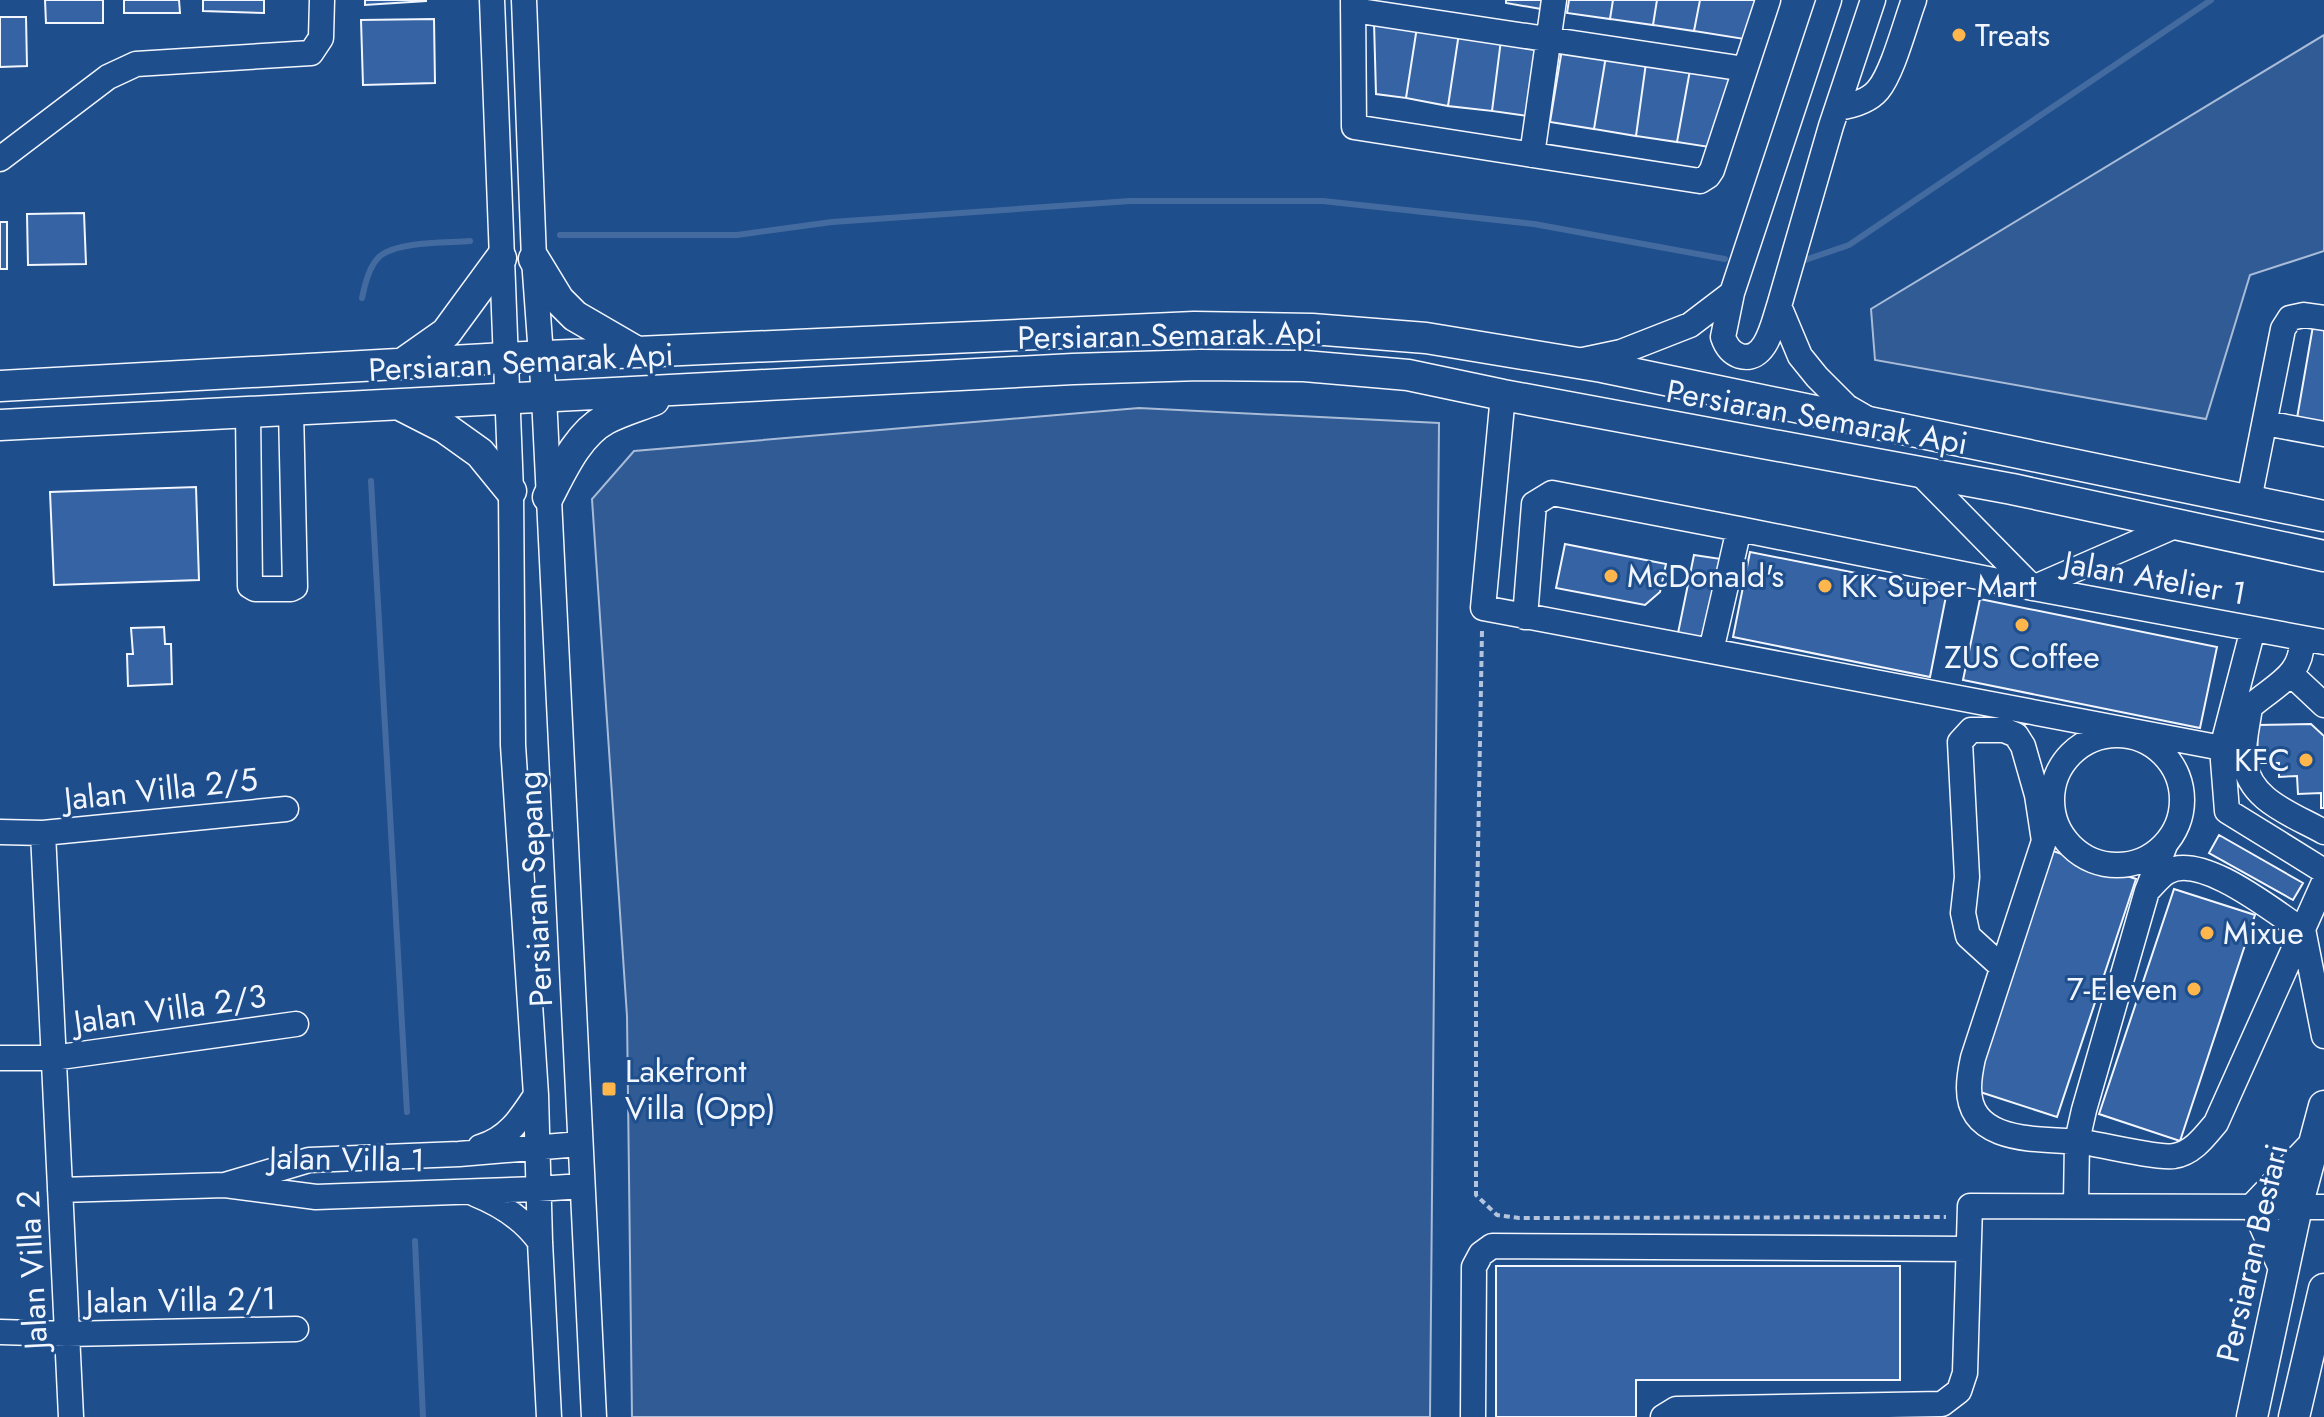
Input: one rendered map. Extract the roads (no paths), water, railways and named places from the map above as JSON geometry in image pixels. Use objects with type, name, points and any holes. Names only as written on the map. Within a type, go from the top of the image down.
[{"type":"main road","points":[[402,364],[446,333],[501,258]]},
{"type":"main road","points":[[534,259],[559,300],[575,316],[637,352]]},
{"type":"main road","name":"Persiaran Semarak Api","points":[[0,386],[505,358],[1194,327],[1312,329],[1426,338],[1572,363],[1871,421],[2324,516]]},
{"type":"main road","name":"Persiaran Semarak Api","points":[[0,425],[1073,369],[1304,366],[1408,375],[1918,471],[2324,556]]},
{"type":"main road","points":[[548,497],[580,442],[605,419],[678,391]]},
{"type":"main road","points":[[398,404],[445,428],[480,453],[511,491]]},
{"type":"main road","name":"Persiaran Bestari","points":[[2252,1417],[2284,1268],[2311,1207],[2314,1145],[2324,1106]]},
{"type":"main road","points":[[2284,1268],[2256,1206],[2314,1145]]},
{"type":"main road","points":[[2294,1417],[2324,1289]]},
{"type":"street","points":[[0,159],[108,77],[136,64],[311,53],[321,38],[322,0]]},
{"type":"street","name":"Persiaran Sepang","points":[[492,0],[511,491],[513,745],[536,1095],[549,1417]]},
{"type":"street","name":"Persiaran Sepang","points":[[524,0],[534,259],[544,397],[594,1417]]},
{"type":"street","points":[[1532,155],[1554,0]]},
{"type":"street","points":[[1745,69],[1353,5],[1354,127],[1700,181],[1712,170],[1768,0]]},
{"type":"street","points":[[1829,0],[1732,293],[1723,337],[1733,353],[1742,357],[1761,351],[1779,306],[1837,108],[1873,0]]},
{"type":"street","points":[[1837,108],[1852,105],[1878,90],[1894,57],[1914,0]]},
{"type":"street","points":[[1572,363],[1621,352],[1690,325],[1732,293]]},
{"type":"street","points":[[1779,306],[1800,356],[1847,407],[1871,421]]},
{"type":"street","points":[[2249,500],[2283,329],[2290,318],[2304,315],[2324,318]]},
{"type":"street","points":[[1503,395],[1483,608],[2222,748]]},
{"type":"street","points":[[248,412],[250,586],[255,589],[291,589],[295,587],[291,410]]},
{"type":"street","points":[[2265,423],[2324,434]]},
{"type":"street","points":[[1918,471],[2033,588],[2175,526]]},
{"type":"street","name":"Jalan Atelier 1","points":[[1525,617],[1534,504],[1552,493],[2313,640]]},
{"type":"street","points":[[1711,651],[1739,529]]},
{"type":"street","points":[[2253,629],[2222,748],[2227,811],[2324,871]]},
{"type":"street","points":[[2313,640],[2291,674],[2250,707],[2244,757],[2249,781],[2264,798],[2324,832]]},
{"type":"street","points":[[2291,674],[2324,705]]},
{"type":"street","points":[[2002,967],[1968,936],[1963,913],[1967,877],[1960,742],[1971,730],[2004,730],[2016,735],[2023,746],[2037,795],[2044,841],[1973,1058],[1968,1091],[1976,1112],[1994,1130],[2036,1141],[2077,1141],[2173,1157],[2196,1147],[2216,1123],[2324,882]]},
{"type":"street","points":[[2076,1204],[2077,1141],[2147,891],[2165,845],[2177,828],[2182,808],[2182,788],[2174,768],[2161,751],[2144,740],[2123,735],[2102,737],[2083,744],[2066,759],[2055,779],[2052,801],[2056,823],[2067,842],[2084,856],[2105,864],[2128,864],[2147,858],[2165,845]]},
{"type":"street","name":"Jalan Villa 2/5","points":[[0,832],[43,833],[286,809]]},
{"type":"street","name":"Jalan Villa 2","points":[[43,833],[71,1417]]},
{"type":"street","points":[[2147,891],[2168,871],[2194,869],[2214,873],[2302,930],[2324,1036]]},
{"type":"street","points":[[2302,930],[2324,919]]},
{"type":"street","name":"Jalan Villa 2/3","points":[[0,1058],[53,1058],[296,1024]]},
{"type":"street","points":[[459,1154],[489,1145],[509,1132],[520,1121],[536,1095]]},
{"type":"street","name":"Jalan Villa 1","points":[[225,1185],[309,1160],[459,1154],[580,1144]]},
{"type":"street","name":"Jalan Villa 1","points":[[60,1190],[225,1185],[316,1197],[582,1186]]},
{"type":"street","points":[[468,1191],[489,1199],[516,1216],[540,1242]]},
{"type":"street","points":[[1663,1417],[1676,1409],[1942,1404],[1959,1391],[1965,1373],[1970,1206],[2311,1207]]},
{"type":"street","points":[[1473,1417],[1474,1267],[1481,1254],[1492,1246],[1968,1249]]},
{"type":"street","name":"Jalan Villa 2/1","points":[[0,1332],[67,1334],[296,1329]]},
{"type":"waterway","points":[[1805,260],[1849,245],[2211,0]]},
{"type":"waterway","points":[[560,235],[737,235],[832,222],[1130,201],[1323,201],[1534,224],[1725,259]]},
{"type":"waterway","points":[[362,298],[373,265],[388,251],[411,245],[470,241]]},
{"type":"waterway","points":[[371,481],[407,1112]]},
{"type":"waterway","points":[[415,1241],[423,1417]]},
{"type":"place","name":"Treats","points":[[1959,35]]},
{"type":"place","name":"McDonald's","points":[[1611,576]]},
{"type":"place","name":"KK Super Mart","points":[[1825,586]]},
{"type":"place","name":"ZUS Coffee","points":[[2022,625]]},
{"type":"place","name":"KFC","points":[[2306,760]]},
{"type":"place","name":"Mixue","points":[[2207,933]]},
{"type":"place","name":"7-Eleven","points":[[2194,989]]},
{"type":"place","name":"Lakefront Villa (Opp)","points":[[609,1089]]}]
